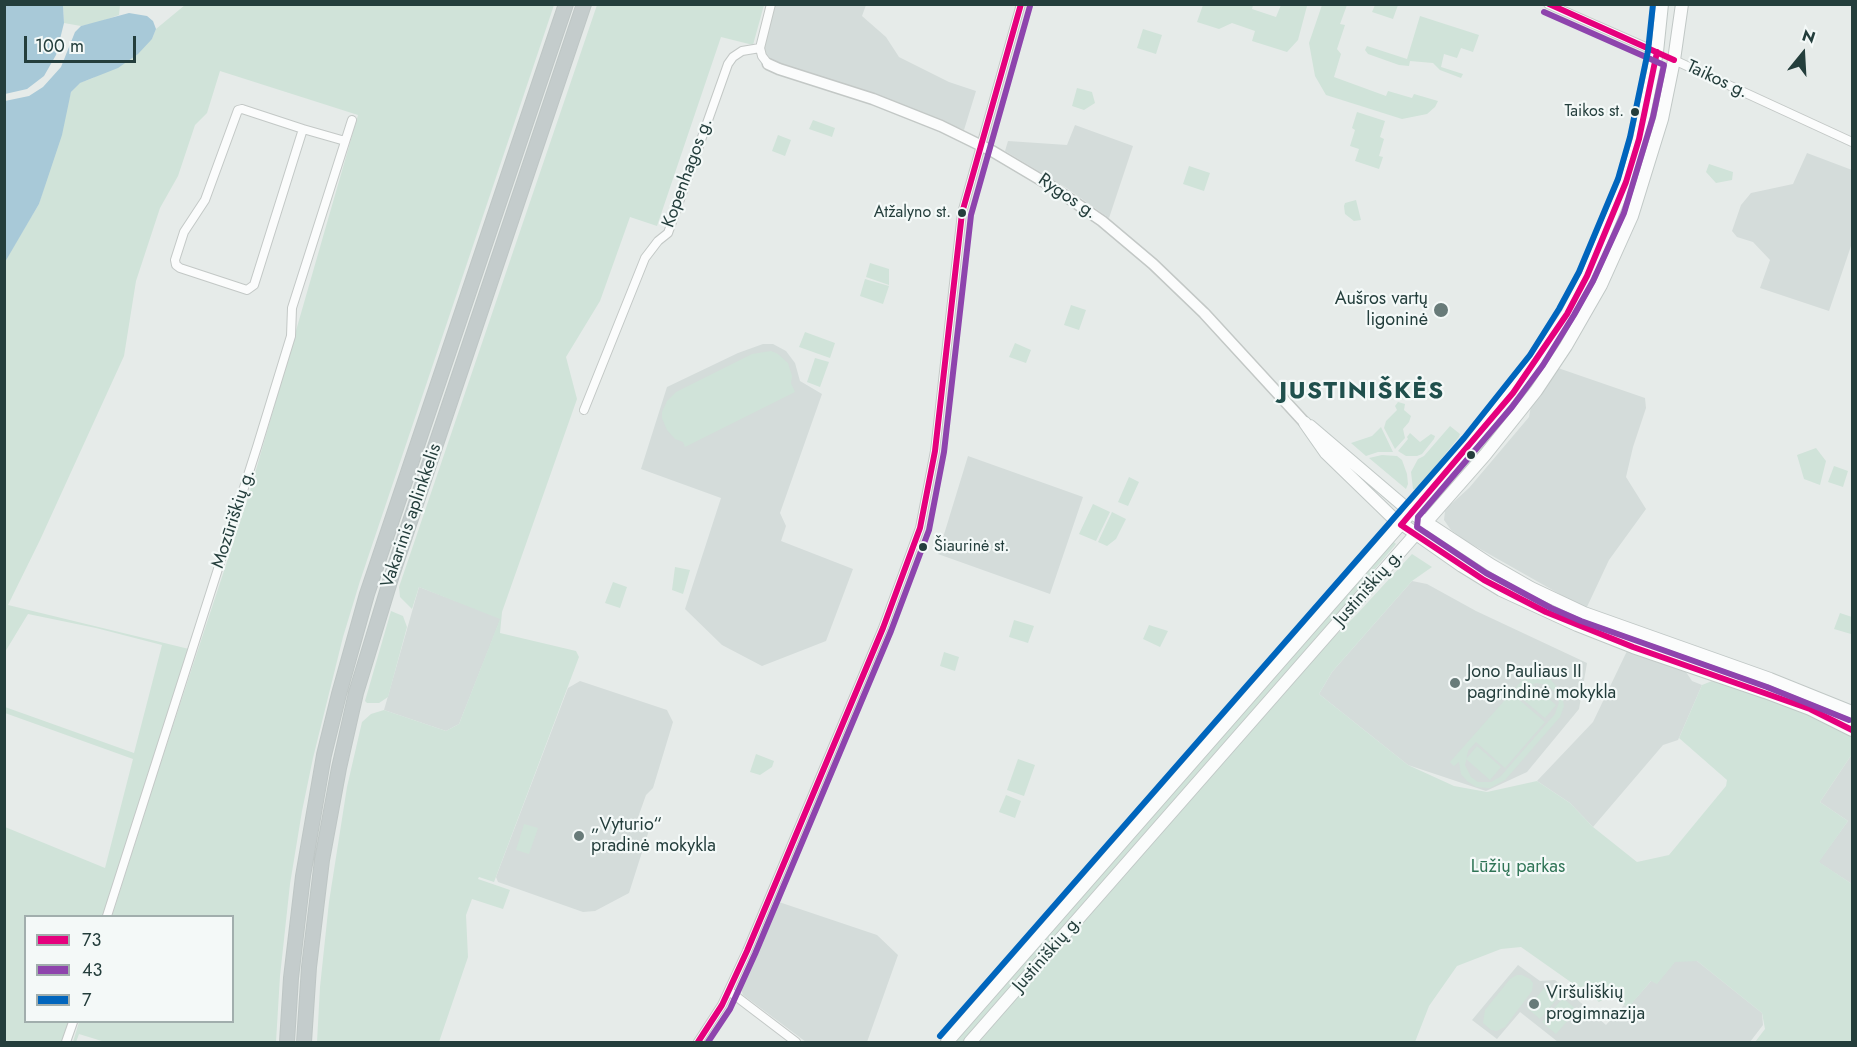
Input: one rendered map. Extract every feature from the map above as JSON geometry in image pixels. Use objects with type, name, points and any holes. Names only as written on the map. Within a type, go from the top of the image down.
[{"type":"highway","name":"Vakarinis aplinkkelis","points":[[287,1042],[292,968],[303,876],[324,755],[339,694],[367,594],[566,4]]},
{"type":"highway","name":"Vakarinis aplinkkelis","points":[[304,1042],[309,967],[321,870],[339,768],[356,693],[388,585],[584,4]]},
{"type":"main road","name":"Justiniškių g.","points":[[947,1042],[1412,513],[1517,387],[1567,314],[1587,276],[1626,182],[1639,139],[1657,52],[1662,4]]},
{"type":"main road","name":"Justiniškių g.","points":[[970,1042],[1485,455],[1536,391],[1566,346],[1601,285],[1619,247],[1642,185],[1662,119],[1682,4]]},
{"type":"main road","name":"Rygos g.","points":[[1305,423],[1320,433],[1425,523],[1491,565],[1555,600],[1584,614],[1770,679],[1852,712]]},
{"type":"main road","name":"Rygos g.","points":[[1305,423],[1326,453],[1401,525],[1484,580],[1546,612],[1633,647],[1774,695],[1810,709],[1852,730]]},
{"type":"street","points":[[768,64],[760,48],[771,4]]},
{"type":"street","points":[[698,1042],[729,991],[883,628],[921,528],[935,452],[962,213],[1021,4]]},
{"type":"street","name":"Taikos g.","points":[[1548,4],[1852,142]]},
{"type":"street","name":"Kopenhagos g.","points":[[584,410],[645,258],[668,233],[728,64],[742,51],[760,48]]},
{"type":"street","name":"Rygos g.","points":[[768,64],[873,99],[981,145],[1076,202],[1147,258],[1204,313],[1305,423]]},
{"type":"street","points":[[303,129],[251,288],[247,290],[176,265],[175,260],[184,232],[205,200],[238,110],[242,109],[345,141]]},
{"type":"street","name":"Mozūriškių g.","points":[[107,915],[257,447],[291,336],[292,308],[352,120]]},
{"type":"street","points":[[729,991],[796,1042]]},
{"type":"street","points":[[66,1042],[73,1023]]},
{"type":"shaded area","points":[[774,5],[866,5],[862,16],[886,37],[899,57],[949,82],[976,91],[964,130],[909,108],[771,61],[765,52],[764,42]]},
{"type":"shaded area","points":[[1075,125],[1133,146],[1109,218],[1065,187],[1005,151],[1008,141],[1067,145]]},
{"type":"shaded area","points":[[1807,153],[1852,170],[1852,243],[1829,311],[1760,288],[1770,260],[1753,242],[1737,237],[1732,231],[1741,205],[1751,193],[1793,184]]},
{"type":"shaded area","points":[[763,344],[773,344],[786,351],[795,363],[800,381],[822,394],[780,513],[786,526],[781,541],[853,569],[826,641],[762,666],[722,645],[685,609],[721,498],[641,469],[667,387],[738,353]]},
{"type":"shaded area","points":[[1558,368],[1645,398],[1646,408],[1626,477],[1646,509],[1609,560],[1586,609],[1466,541],[1451,530],[1444,520],[1448,507],[1469,488],[1529,417],[1531,406]]},
{"type":"shaded area","points":[[968,456],[1083,497],[1050,594],[938,554]]},
{"type":"shaded area","name":"Jono Pauliaus II pagrindinė mokykla","points":[[1412,581],[1427,584],[1476,611],[1587,663],[1579,709],[1527,772],[1486,791],[1408,765],[1319,694],[1332,672]]},
{"type":"shaded area","points":[[419,587],[501,618],[459,724],[446,731],[384,710]]},
{"type":"shaded area","points":[[1627,651],[1686,672],[1692,681],[1702,685],[1678,740],[1663,745],[1593,827],[1570,803],[1537,781],[1593,722]]},
{"type":"shaded area","points":[[580,681],[667,710],[673,722],[653,788],[646,795],[636,823],[650,827],[629,893],[595,911],[583,912],[498,882],[496,877],[568,688]]},
{"type":"shaded area","points":[[1852,754],[1852,884],[1818,862],[1848,821],[1820,802]]},
{"type":"shaded area","points":[[776,901],[877,935],[898,955],[867,1042],[806,1042],[743,995],[740,986]]},
{"type":"shaded area","points":[[1675,961],[1697,961],[1762,1013],[1763,1025],[1750,1042],[1558,1042],[1520,1012],[1497,1039],[1472,1020],[1518,965],[1540,981],[1555,980],[1606,1025],[1624,1005],[1628,1007],[1652,980],[1657,983]]},
{"type":"green space","points":[[63,5],[120,5],[119,15],[81,26],[64,23]]},
{"type":"green space","points":[[185,5],[554,5],[343,637],[302,811],[290,884],[280,976],[276,1042],[105,1042],[79,1034],[76,1042],[73,1042],[79,1023],[234,1023],[234,915],[112,915],[247,501],[358,115],[220,71],[207,113],[195,125],[178,176],[160,208],[136,281],[124,356],[8,605],[189,649],[104,915],[24,915],[24,1023],[70,1023],[63,1042],[5,1042],[5,827],[105,868],[133,759],[5,713],[5,707],[134,753],[162,645],[28,614],[5,652],[4,262],[39,204],[71,92],[79,83],[93,78],[152,39],[156,29]]},
{"type":"green space","points":[[597,5],[764,5],[753,45],[721,37],[657,226],[630,217],[600,301],[566,357],[577,399],[502,612],[500,633],[576,651],[579,657],[494,882],[479,877],[478,879],[510,890],[503,909],[472,899],[466,915],[468,957],[439,1042],[317,1042],[329,902],[347,787],[362,722],[371,714],[384,710],[446,731],[459,724],[500,619],[419,587],[412,609],[400,597],[399,587]]},
{"type":"green space","points":[[1203,5],[1253,5],[1252,9],[1276,17],[1281,5],[1307,6],[1298,40],[1287,52],[1252,41],[1255,31],[1232,23],[1219,29],[1197,22]]},
{"type":"green space","points":[[1322,5],[1347,5],[1340,24],[1345,25],[1337,49],[1341,54],[1334,77],[1386,96],[1388,91],[1412,98],[1414,94],[1438,101],[1435,107],[1427,114],[1402,119],[1326,95],[1315,76],[1309,43]]},
{"type":"green space","points":[[1375,5],[1398,5],[1393,19],[1372,12]]},
{"type":"green space","points":[[1420,16],[1479,35],[1473,52],[1461,48],[1457,58],[1444,54],[1441,67],[1463,74],[1461,78],[1440,70],[1433,63],[1410,61],[1409,66],[1399,65],[1368,54],[1365,50],[1367,46],[1407,59]]},
{"type":"green space","points":[[1143,29],[1162,35],[1156,54],[1137,48]]},
{"type":"green space","points":[[1658,76],[1662,77],[1640,182],[1617,241],[1569,334],[1499,432],[1435,505],[1433,503],[1489,435],[1537,367],[1582,295]]},
{"type":"green space","points":[[1077,88],[1092,92],[1095,103],[1084,110],[1072,106]]},
{"type":"green space","points":[[1357,112],[1385,121],[1380,137],[1384,139],[1379,156],[1383,157],[1379,169],[1355,161],[1359,149],[1350,146]]},
{"type":"green space","points":[[813,120],[835,128],[832,137],[809,129]]},
{"type":"green space","points":[[778,135],[791,140],[785,156],[772,151]]},
{"type":"green space","points":[[1709,164],[1733,172],[1732,180],[1716,183],[1706,172]]},
{"type":"green space","points":[[1189,166],[1210,173],[1204,191],[1183,184]]},
{"type":"green space","points":[[1356,200],[1361,220],[1354,221],[1345,214],[1344,206],[1345,203]]},
{"type":"green space","points":[[870,263],[889,269],[889,285],[866,277]]},
{"type":"green space","points":[[865,279],[889,286],[883,304],[860,296]]},
{"type":"green space","points":[[1071,305],[1086,310],[1079,330],[1064,325]]},
{"type":"green space","points":[[805,332],[835,343],[830,358],[799,347]]},
{"type":"green space","points":[[1015,343],[1031,350],[1026,363],[1009,357]]},
{"type":"green space","points":[[771,351],[788,363],[795,392],[685,447],[683,442],[675,439],[667,430],[662,412],[667,401],[676,392],[752,354]]},
{"type":"green space","points":[[815,358],[829,362],[820,387],[807,382]]},
{"type":"green space","points":[[1398,402],[1405,404],[1404,410],[1411,416],[1403,429],[1405,438],[1395,449],[1384,428],[1386,421],[1397,410],[1395,406]]},
{"type":"green space","points":[[1450,426],[1460,434],[1459,437],[1416,490],[1413,489],[1411,472],[1418,459],[1424,456]]},
{"type":"green space","points":[[1381,427],[1393,452],[1378,452],[1366,456],[1351,443],[1372,436]]},
{"type":"green space","points":[[1410,433],[1420,442],[1431,434],[1435,436],[1422,454],[1406,456],[1398,451]]},
{"type":"green space","points":[[1816,448],[1826,461],[1820,485],[1804,479],[1797,455]]},
{"type":"green space","points":[[1382,455],[1397,456],[1402,460],[1407,474],[1406,489],[1369,458]]},
{"type":"green space","points":[[1834,466],[1848,471],[1843,487],[1828,482]]},
{"type":"green space","points":[[1129,477],[1139,482],[1128,506],[1118,502]]},
{"type":"green space","points":[[1093,504],[1110,512],[1096,541],[1079,534]]},
{"type":"green space","points":[[1112,512],[1126,519],[1116,539],[1107,546],[1098,542]]},
{"type":"green space","points":[[1435,540],[1473,565],[1533,596],[1620,632],[1619,636],[1522,595],[1476,570]]},
{"type":"green space","points":[[1393,541],[1396,544],[1264,701],[964,1042],[953,1042]]},
{"type":"green space","name":"Lūžių parkas","points":[[1412,554],[1432,567],[1412,581],[1332,672],[1319,694],[1408,765],[1454,786],[1487,792],[1537,781],[1570,803],[1593,827],[1637,862],[1669,855],[1726,786],[1727,780],[1679,738],[1702,685],[1712,681],[1781,702],[1852,735],[1852,754],[1820,802],[1848,821],[1819,862],[1852,884],[1852,1042],[1755,1042],[1765,1029],[1762,1013],[1697,961],[1675,962],[1657,984],[1651,981],[1628,1008],[1612,994],[1599,1002],[1521,947],[1501,949],[1457,966],[1429,1006],[1415,1042],[977,1042],[1308,663]]},
{"type":"green space","points":[[675,567],[690,570],[683,594],[672,590]]},
{"type":"green space","points":[[613,582],[627,587],[620,608],[605,603]]},
{"type":"green space","points":[[391,611],[403,616],[407,627],[388,697],[379,703],[367,703],[365,701]]},
{"type":"green space","points":[[1840,613],[1852,617],[1851,634],[1834,629]]},
{"type":"green space","points":[[1014,620],[1034,626],[1028,643],[1009,637]]},
{"type":"green space","points":[[1149,625],[1168,631],[1160,647],[1143,639]]},
{"type":"green space","points":[[944,652],[959,657],[955,671],[940,666]]},
{"type":"green space","points":[[1694,661],[1782,688],[1852,716],[1852,720]]},
{"type":"green space","points":[[1534,667],[1538,671],[1533,677],[1551,680],[1562,694],[1564,706],[1560,717],[1505,780],[1490,788],[1476,787],[1461,774],[1459,762],[1454,766],[1450,762]],"holes":[[[1531,684],[1520,697],[1545,718],[1556,705],[1532,684],[1548,685],[1555,692],[1559,702],[1555,714],[1500,777],[1491,782],[1478,782],[1471,777],[1465,765],[1468,751],[1476,742],[1505,768],[1545,722],[1516,697],[1524,687]]]},
{"type":"green space","points":[[1477,746],[1501,767],[1490,780],[1466,759]]},
{"type":"green space","points":[[756,754],[774,761],[772,767],[760,775],[750,772]]},
{"type":"green space","points":[[1018,759],[1035,765],[1024,796],[1007,790]]},
{"type":"green space","points":[[1006,795],[1021,801],[1015,818],[999,812]]},
{"type":"green space","points":[[524,824],[538,828],[529,854],[516,850]]},
{"type":"green space","points":[[1517,975],[1530,979],[1533,983],[1532,991],[1505,1027],[1497,1031],[1491,1030],[1483,1023],[1485,1010],[1510,979]]},
{"type":"green space","points":[[1547,985],[1560,995],[1540,1019],[1527,1008]]},
{"type":"green space","points":[[1563,998],[1577,1010],[1556,1034],[1542,1022]]},
{"type":"water","points":[[5,4],[63,5],[64,23],[56,55],[44,76],[27,89],[5,94]]},
{"type":"water","points":[[129,13],[147,16],[153,21],[156,29],[152,39],[138,54],[118,68],[80,83],[71,92],[62,135],[39,204],[5,262],[5,101],[29,96],[43,87],[61,67],[75,32],[81,26]]},
{"type":"transit line","name":"73","points":[[698,1042],[722,1005],[747,951],[883,628],[920,528],[935,451],[962,213],[1021,4]]},
{"type":"transit line","name":"73","points":[[1549,4],[1674,60]]},
{"type":"transit line","name":"7","points":[[940,1036],[1464,438],[1530,355],[1579,272],[1618,179],[1630,137],[1648,51],[1653,4]]},
{"type":"transit line","name":"43","points":[[708,1042],[730,1009],[755,954],[891,631],[929,530],[944,452],[971,215],[1030,6]]},
{"type":"transit line","name":"43","points":[[1544,12],[1664,65],[1653,117],[1624,213],[1593,281],[1574,315],[1543,365],[1512,407],[1418,517],[1417,527],[1486,573],[1551,608],[1581,621],[1767,687],[1849,720]]},
{"type":"transit line","name":"73","points":[[1401,525],[1513,393],[1567,314],[1587,276],[1626,182],[1639,139],[1657,52]]},
{"type":"transit line","name":"73","points":[[1401,525],[1484,580],[1546,612],[1633,647],[1810,709],[1852,730]]},
{"type":"place","name":"Taikos st.","points":[[1635,112]]},
{"type":"place","name":"Atžalyno st.","points":[[962,213]]},
{"type":"place","name":"Aušros vartų ligoninė","points":[[1441,310]]},
{"type":"place","name":"Šiaurinė st.","points":[[923,547]]},
{"type":"place","name":"Jono Pauliaus II pagrindinė mokykla","points":[[1455,683]]},
{"type":"place","name":"„Vyturio“ pradinė mokykla","points":[[579,836]]},
{"type":"place","name":"Viršuliškių progimnazija","points":[[1534,1004]]},
{"type":"district","name":"JUSTINIŠKĖS","points":[[1362,392]]}]
